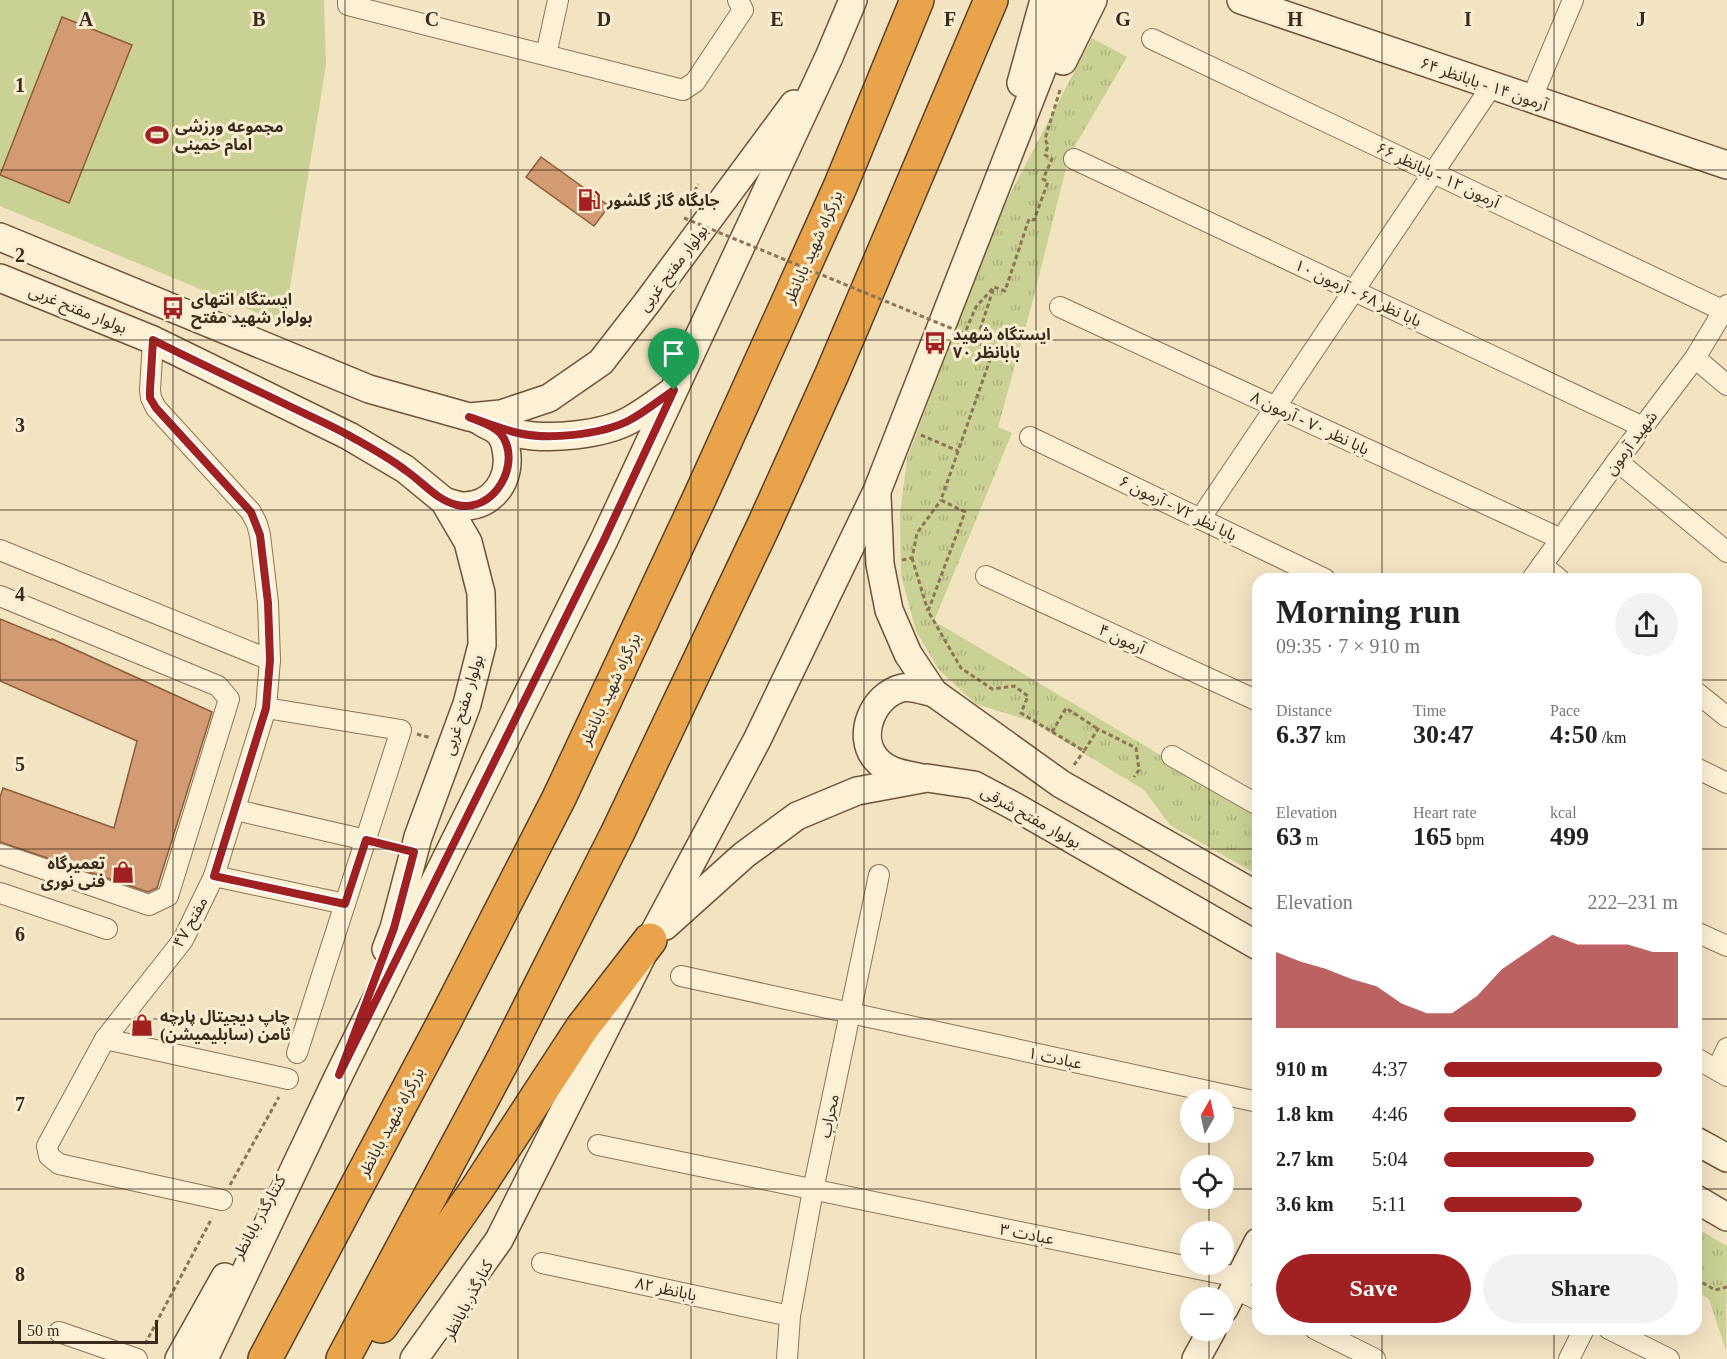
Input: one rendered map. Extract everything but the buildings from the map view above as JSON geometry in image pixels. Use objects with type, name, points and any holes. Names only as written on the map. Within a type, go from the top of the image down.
[{"type":"highway","name":"بزرگراه شهید بابانظر","points":[[265,1359],[442,1026],[559,798],[699,499],[835,198],[917,0]]},
{"type":"highway","points":[[343,1359],[504,1058],[653,758],[768,517],[991,0]]},
{"type":"highway","points":[[357,1359],[477,1189],[582,1028],[650,940]]},
{"type":"main road","points":[[830,57],[840,0]]},
{"type":"main road","points":[[204,1359],[339,1075],[599,551],[830,57],[853,0]]},
{"type":"main road","points":[[981,229],[1044,0]]},
{"type":"main road","points":[[414,1359],[499,1240],[650,940],[757,740],[877,491],[1070,0]]},
{"type":"main road","points":[[981,229],[1093,0]]},
{"type":"main road","name":"آرمون ۱۴ - بابانظر ۶۴","points":[[1241,0],[1491,87],[1727,165]]},
{"type":"main road","name":"بولوار مفتح غربی","points":[[0,237],[369,389],[469,417],[501,414],[549,398],[601,362],[830,57]]},
{"type":"main road","name":"بولوار مفتح غربی","points":[[0,278],[153,340],[349,435],[405,469],[444,501],[468,542],[481,593],[482,645],[467,704],[418,837],[394,928],[339,1075]]},
{"type":"main road","points":[[469,417],[519,434],[551,436],[577,434],[629,421],[674,390]]},
{"type":"main road","points":[[444,501],[461,506],[479,503],[495,494],[505,479],[509,462],[501,434],[469,417]]},
{"type":"main road","points":[[877,491],[880,564],[889,610],[908,654],[934,693],[1061,784],[1252,893]]},
{"type":"main road","points":[[927,778],[893,772],[876,759],[866,739],[870,717],[885,696],[904,687],[934,693]]},
{"type":"main road","name":"بولوار مفتح شرقی","points":[[650,940],[744,855],[797,816],[857,791],[927,778],[974,785],[1012,804],[1252,943]]},
{"type":"main road","name":"کنتارگذر بابانظر","points":[[179,1359],[339,1075]]},
{"type":"main road","points":[[1702,1144],[1727,1158]]},
{"type":"main road","points":[[1702,1202],[1727,1217]]},
{"type":"main road","name":"کنارگذر بابانظر","points":[[436,1359],[499,1240]]},
{"type":"main road","points":[[1240,1294],[1252,1259]]},
{"type":"main road","points":[[1196,1359],[1206,1341]]},
{"type":"street","points":[[348,0],[348,5],[683,90],[695,82],[743,10],[738,0]]},
{"type":"street","points":[[546,55],[558,0]]},
{"type":"street","points":[[1531,100],[1573,0]]},
{"type":"street","name":"آرمون ۱۲ - بابانظر ۶۶","points":[[1152,39],[1725,308]]},
{"type":"street","points":[[1200,519],[1491,87]]},
{"type":"street","name":"بابا نظر ۶۸ - آرمون ۱۰","points":[[1074,159],[1643,427]]},
{"type":"street","name":"بابا نظر ۷۰ - آرمون ۸","points":[[1060,307],[1561,538]]},
{"type":"street","name":"شهید آرمون","points":[[1537,572],[1695,358],[1725,308]]},
{"type":"street","name":"مفتح ۴۷","points":[[153,340],[150,398],[156,408],[251,512],[257,524],[268,603],[270,660],[266,708],[214,876],[183,940],[105,1039],[47,1146],[48,1156],[58,1164],[222,1200]]},
{"type":"street","points":[[1695,358],[1727,386]]},
{"type":"street","name":"بابا نظر ۷۲ - آرمون ۶","points":[[1030,438],[1312,573]]},
{"type":"street","points":[[1617,461],[1727,552]]},
{"type":"street","points":[[0,550],[270,660]]},
{"type":"street","name":"آرمون ۴","points":[[986,576],[1252,698]]},
{"type":"street","points":[[0,596],[218,686],[229,699],[168,896],[149,904],[0,854]]},
{"type":"street","points":[[1702,696],[1725,711]]},
{"type":"street","points":[[266,708],[401,730],[297,1053]]},
{"type":"street","points":[[1172,756],[1252,802]]},
{"type":"street","points":[[1702,771],[1727,783]]},
{"type":"street","points":[[236,810],[366,840]]},
{"type":"street","name":"محراب","points":[[788,1359],[790,1316],[813,1191],[879,875]]},
{"type":"street","points":[[214,876],[345,904]]},
{"type":"street","points":[[0,893],[107,929]]},
{"type":"street","points":[[1702,935],[1727,946]]},
{"type":"street","name":"عبادت ۱","points":[[681,976],[1252,1101]]},
{"type":"street","points":[[105,1039],[288,1079]]},
{"type":"street","points":[[1702,1061],[1722,1073],[1727,1048]]},
{"type":"street","name":"عبادت ۳","points":[[598,1145],[813,1191],[1240,1294]]},
{"type":"street","name":"بابانظر ۸۲","points":[[542,1263],[790,1316]]},
{"type":"street","points":[[59,1332],[137,1359]]},
{"type":"street","points":[[1328,1335],[1375,1359]]},
{"type":"street","points":[[1569,1359],[1581,1335]]},
{"type":"street","points":[[1621,1335],[1669,1359]]},
{"type":"path","points":[[994,287],[1005,291],[1029,219],[1034,220],[1048,182],[1043,179],[1052,159],[1045,155],[1048,146],[1045,139],[1063,82]]},
{"type":"path","points":[[698,184],[684,218],[965,334],[976,307],[994,287]]},
{"type":"path","points":[[994,287],[976,342],[993,351],[941,500],[917,533],[912,558],[928,611],[961,668],[992,689],[1014,686],[1028,696],[1021,713],[1084,752],[1098,729]]},
{"type":"path","points":[[902,426],[958,452]]},
{"type":"path","points":[[928,611],[965,512],[941,500]]},
{"type":"path","points":[[880,564],[912,558]]},
{"type":"path","points":[[1052,732],[1066,708],[1098,729],[1136,748],[1139,770],[1134,777]]},
{"type":"path","points":[[401,730],[452,743]]},
{"type":"path","points":[[1702,1282],[1715,1290],[1727,1287]]},
{"type":"green space","name":"مجموعه ورزشی امام خمینی","points":[[0,0],[324,0],[326,65],[284,324],[0,206]]},
{"type":"green space","points":[[1092,38],[1127,57],[1069,156],[998,427],[1012,433],[934,621],[1252,809],[1252,872],[1170,825],[1144,790],[1031,721],[976,704],[939,670],[916,631],[901,575],[900,515],[907,459],[996,221]]},
{"type":"green space","points":[[1702,1231],[1727,1246],[1726,1351],[1709,1299],[1702,1294]]},
{"type":"place","name":"مجموعه ورزشی امام خمینی","points":[[157,135]]},
{"type":"place","name":"جایگاه گاز گلشور","points":[[589,200]]},
{"type":"place","name":"ایستگاه انتهای بولوار شهید مفتح","points":[[173,308]]},
{"type":"place","name":"ایستگاه شهید بابانظر ۷۰","points":[[935,343]]},
{"type":"place","name":"تعمیرگاه فنی نوری","points":[[123,872]]},
{"type":"place","name":"چاپ دیجیتال پارچه ثامن (سابلیمیشن)","points":[[142,1025]]},
{"type":"route","points":[[153,340],[349,435],[405,469],[444,501],[461,506],[479,503],[495,494],[505,479],[509,462],[501,434],[469,417],[519,434],[551,436],[577,434],[629,421],[674,390],[604,540],[339,1075],[394,928],[414,852],[366,840],[345,904],[214,876],[266,708],[270,660],[268,603],[260,535],[251,512],[156,408],[150,398],[153,340]]}]
